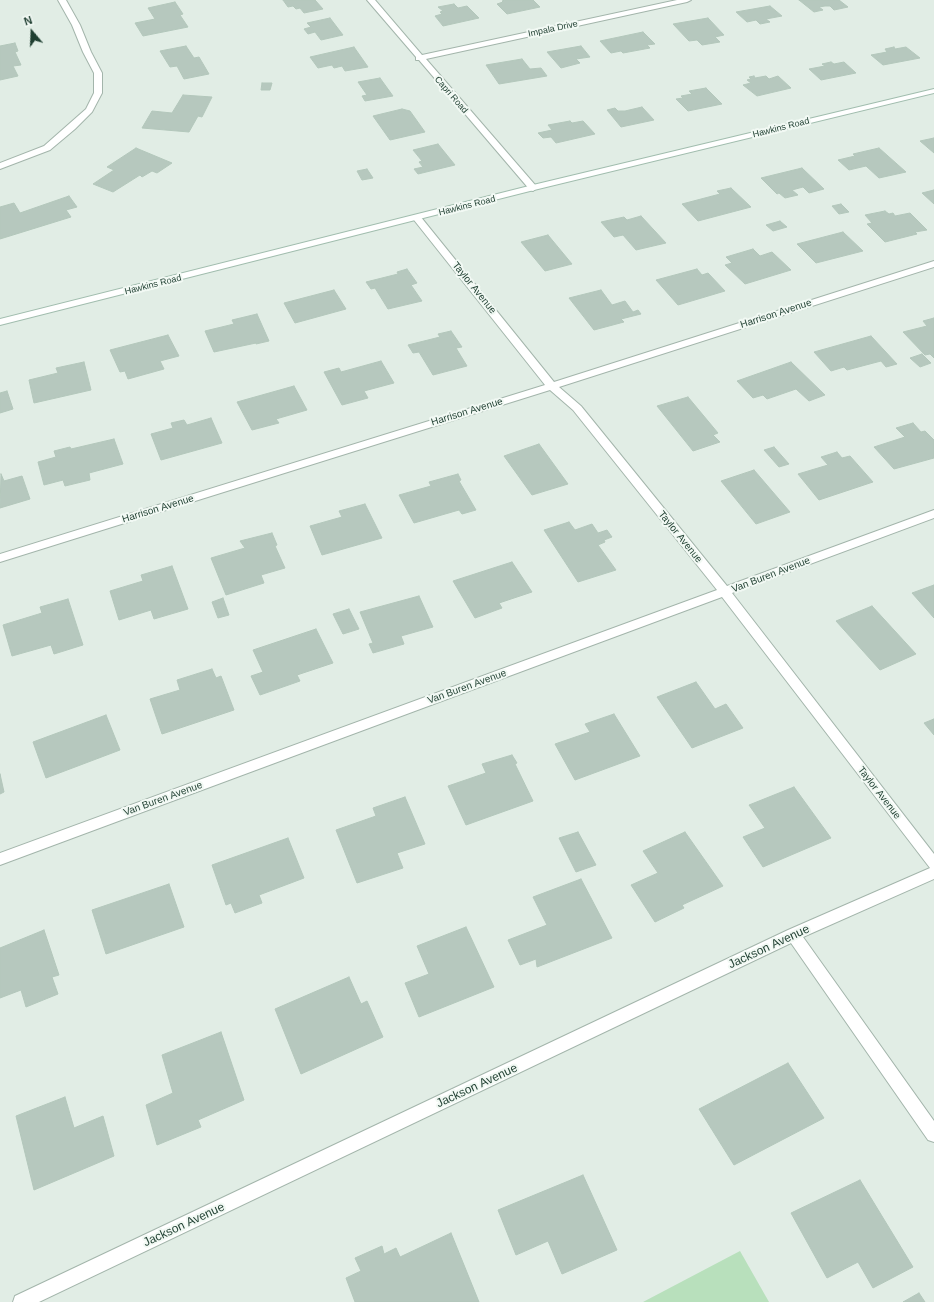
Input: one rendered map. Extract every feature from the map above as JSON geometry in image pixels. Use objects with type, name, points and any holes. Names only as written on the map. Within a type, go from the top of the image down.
[{"type":"street","points":[[0,166],[47,148],[72,127],[89,110],[98,93],[98,73],[87,52],[76,25],[62,0]]},
{"type":"street","name":"Capri Road","points":[[370,0],[533,188]]},
{"type":"street","name":"Impala Drive","points":[[419,58],[687,0]]},
{"type":"street","name":"Hawkins Road","points":[[0,322],[533,188],[934,91]]},
{"type":"street","name":"Taylor Avenue","points":[[418,218],[552,386],[577,408],[725,592],[934,864]]},
{"type":"street","name":"Harrison Avenue","points":[[0,558],[552,386],[934,264]]},
{"type":"street","name":"Van Buren Avenue","points":[[0,859],[934,514]]},
{"type":"street","name":"Jackson Avenue","points":[[21,1302],[793,935],[934,873]]},
{"type":"street","points":[[793,935],[934,1134]]},
{"type":"green space","points":[[740,1251],[769,1302],[643,1302]]},
{"type":"building","points":[[283,0],[315,0],[323,9],[304,13],[300,8],[296,9],[293,6],[288,7]]},
{"type":"building","points":[[505,0],[533,0],[540,7],[507,14],[497,4]]},
{"type":"building","points":[[799,0],[839,0],[848,7],[834,10],[830,6],[825,6],[819,7],[823,10],[814,12]]},
{"type":"building","points":[[175,2],[183,14],[180,15],[188,27],[143,36],[135,23],[155,19],[148,8]]},
{"type":"building","points":[[454,4],[458,8],[467,6],[479,18],[443,26],[435,16],[442,14],[440,12],[443,11],[438,7]]},
{"type":"building","points":[[770,6],[782,16],[766,19],[770,22],[760,24],[756,20],[747,22],[736,12]]},
{"type":"building","points":[[330,18],[343,35],[321,40],[315,32],[308,34],[304,29],[311,27],[307,23]]},
{"type":"building","points":[[708,18],[724,35],[715,37],[720,42],[702,45],[697,40],[689,41],[673,24]]},
{"type":"building","points":[[643,32],[655,44],[647,45],[650,48],[623,53],[621,51],[611,53],[600,41]]},
{"type":"building","points":[[15,43],[18,51],[15,52],[21,65],[13,66],[18,76],[0,80],[0,46]]},
{"type":"building","points":[[186,46],[194,58],[199,57],[209,74],[184,79],[177,66],[170,67],[160,51]]},
{"type":"building","points":[[581,46],[590,57],[576,59],[580,63],[561,68],[547,52]]},
{"type":"building","points":[[354,47],[368,67],[345,71],[342,66],[334,68],[332,65],[318,68],[310,57]]},
{"type":"building","points":[[894,47],[895,49],[906,47],[920,58],[883,65],[871,55],[887,52],[885,49]]},
{"type":"building","points":[[522,59],[530,69],[541,68],[547,76],[499,84],[486,65]]},
{"type":"building","points":[[831,62],[834,64],[844,62],[856,73],[821,80],[809,69],[825,66],[822,64]]},
{"type":"building","points":[[754,76],[755,78],[766,76],[769,79],[778,76],[791,88],[757,96],[743,85],[751,83],[747,80],[751,79],[749,77]]},
{"type":"building","points":[[380,78],[393,96],[365,101],[362,96],[367,95],[358,82]]},
{"type":"building","points":[[262,83],[272,83],[270,90],[261,90]]},
{"type":"building","points":[[706,88],[722,104],[688,111],[676,99],[683,98],[681,96],[692,94],[689,91]]},
{"type":"building","points":[[183,95],[212,97],[202,117],[198,116],[189,132],[142,128],[152,111],[172,113]]},
{"type":"building","points":[[642,107],[654,120],[621,127],[607,110],[615,108],[618,111],[625,111]]},
{"type":"building","points":[[402,109],[410,111],[425,132],[390,140],[373,116]]},
{"type":"building","points":[[570,121],[572,123],[583,121],[595,134],[556,143],[551,137],[543,138],[538,133],[552,130],[548,125]]},
{"type":"building","points":[[934,138],[934,153],[920,141]]},
{"type":"building","points":[[438,144],[455,165],[418,174],[414,169],[423,167],[419,162],[422,161],[413,150]]},
{"type":"building","points":[[136,148],[172,163],[157,173],[152,171],[142,177],[140,175],[113,192],[93,184],[114,170],[107,167]]},
{"type":"building","points":[[879,148],[906,172],[879,178],[866,166],[849,170],[838,160],[855,156],[853,154]]},
{"type":"building","points":[[802,168],[824,189],[809,193],[803,187],[792,190],[798,195],[785,198],[779,193],[777,194],[761,178]]},
{"type":"building","points":[[367,169],[373,178],[362,180],[357,171]]},
{"type":"building","points":[[731,188],[751,207],[698,221],[682,204],[720,194],[717,191]]},
{"type":"building","points":[[934,190],[934,204],[922,193]]},
{"type":"building","points":[[69,196],[77,207],[66,210],[71,217],[0,239],[0,207],[14,203],[20,213]]},
{"type":"building","points":[[841,204],[849,212],[839,214],[832,206]]},
{"type":"building","points":[[885,211],[889,214],[893,213],[895,216],[910,213],[927,230],[915,232],[917,234],[885,242],[867,224],[872,223],[865,215]]},
{"type":"building","points":[[641,216],[666,243],[636,250],[623,235],[614,237],[601,222],[624,217],[627,220]]},
{"type":"building","points":[[780,221],[787,227],[773,231],[766,225]]},
{"type":"building","points":[[843,232],[863,251],[816,263],[797,244]]},
{"type":"building","points":[[548,235],[572,264],[545,271],[521,242]]},
{"type":"building","points":[[753,249],[760,256],[772,252],[791,270],[745,284],[725,265],[732,263],[726,257]]},
{"type":"building","points":[[407,269],[417,283],[411,285],[422,301],[388,309],[375,288],[371,289],[366,282],[398,274],[397,272]]},
{"type":"building","points":[[697,269],[702,275],[708,273],[725,291],[678,305],[656,280]]},
{"type":"building","points":[[334,290],[346,309],[295,323],[284,303]]},
{"type":"building","points":[[601,290],[612,305],[625,301],[633,312],[638,310],[641,314],[621,319],[624,322],[594,330],[569,298]]},
{"type":"building","points":[[257,314],[269,341],[214,352],[205,331],[234,324],[232,320]]},
{"type":"building","points":[[934,318],[934,358],[930,354],[925,355],[903,332],[927,326],[923,321]]},
{"type":"building","points":[[451,331],[462,347],[456,348],[467,366],[433,375],[419,352],[413,353],[408,345],[440,337],[438,334]]},
{"type":"building","points":[[168,335],[179,356],[160,361],[164,369],[128,379],[125,371],[120,372],[110,350]]},
{"type":"building","points":[[871,336],[897,364],[886,367],[881,361],[847,370],[844,367],[831,371],[814,352]]},
{"type":"building","points":[[922,354],[931,363],[920,367],[910,358]]},
{"type":"building","points":[[381,361],[394,383],[364,391],[368,398],[342,405],[324,372],[339,368],[341,372]]},
{"type":"building","points":[[84,362],[91,390],[34,403],[29,380],[58,373],[56,368]]},
{"type":"building","points":[[791,362],[825,395],[809,401],[796,389],[767,399],[763,395],[753,398],[737,381]]},
{"type":"building","points":[[294,386],[307,410],[276,419],[279,423],[252,430],[237,402]]},
{"type":"building","points":[[7,391],[13,409],[0,413],[0,393]]},
{"type":"building","points":[[688,397],[718,433],[713,435],[720,442],[693,451],[657,406]]},
{"type":"building","points":[[211,418],[222,443],[161,460],[151,434],[173,428],[171,423],[184,420],[187,425]]},
{"type":"building","points":[[913,423],[921,432],[925,431],[934,440],[934,458],[894,469],[874,447],[905,437],[896,428]]},
{"type":"building","points":[[114,439],[123,464],[89,473],[90,480],[65,486],[63,480],[44,485],[38,462],[56,457],[54,451],[70,447],[71,449]]},
{"type":"building","points":[[539,444],[568,484],[532,495],[504,456]]},
{"type":"building","points":[[774,447],[789,464],[779,467],[764,450]]},
{"type":"building","points":[[837,452],[842,458],[850,456],[873,482],[819,500],[798,474],[828,465],[821,457]]},
{"type":"building","points":[[754,470],[790,512],[756,524],[721,481]]},
{"type":"building","points":[[1,474],[4,481],[22,476],[30,499],[0,508]]},
{"type":"building","points":[[458,474],[461,480],[459,481],[476,510],[462,514],[459,510],[414,523],[399,495],[431,486],[429,482]]},
{"type":"building","points":[[365,504],[382,538],[322,555],[310,526],[342,517],[339,511]]},
{"type":"building","points":[[569,522],[575,530],[592,524],[598,533],[607,530],[612,537],[604,540],[605,542],[598,545],[616,570],[578,582],[544,530]]},
{"type":"building","points":[[272,533],[277,545],[275,546],[285,568],[261,575],[264,583],[226,595],[211,558],[245,548],[240,541]]},
{"type":"building","points":[[512,562],[532,592],[499,603],[502,608],[475,618],[453,581]]},
{"type":"building","points":[[172,566],[188,609],[154,619],[151,610],[119,620],[110,591],[143,581],[141,575]]},
{"type":"building","points":[[934,585],[934,618],[912,593]]},
{"type":"building","points":[[419,596],[433,627],[401,636],[404,644],[373,653],[369,644],[373,643],[360,612]]},
{"type":"building","points":[[223,598],[229,615],[218,618],[212,602]]},
{"type":"building","points":[[68,599],[83,645],[54,654],[51,645],[12,656],[3,625],[42,613],[40,607]]},
{"type":"building","points":[[872,606],[916,654],[880,670],[836,621]]},
{"type":"building","points":[[349,609],[359,629],[343,634],[333,614]]},
{"type":"building","points":[[316,629],[333,663],[297,675],[300,681],[260,695],[251,676],[263,672],[253,650]]},
{"type":"building","points":[[212,669],[216,678],[221,676],[234,710],[162,734],[150,699],[180,690],[177,680]]},
{"type":"building","points":[[696,682],[715,709],[726,704],[743,728],[692,748],[657,697]]},
{"type":"building","points":[[614,714],[640,756],[575,780],[555,744],[590,732],[585,724]]},
{"type":"building","points":[[106,715],[120,750],[46,778],[33,742]]},
{"type":"building","points":[[934,719],[934,735],[924,723]]},
{"type":"building","points":[[512,755],[517,763],[515,764],[533,801],[466,825],[448,786],[486,773],[482,764]]},
{"type":"building","points":[[0,774],[4,792],[0,794]]},
{"type":"building","points":[[794,787],[831,838],[763,867],[743,837],[765,828],[749,805]]},
{"type":"building","points":[[405,797],[425,844],[397,853],[403,868],[357,883],[336,830],[376,816],[373,808]]},
{"type":"building","points":[[578,832],[596,865],[576,872],[559,838]]},
{"type":"building","points":[[685,832],[723,886],[682,905],[684,908],[655,922],[631,885],[658,873],[643,851]]},
{"type":"building","points":[[288,838],[304,878],[259,895],[262,903],[235,913],[231,903],[226,905],[212,865]]},
{"type":"building","points":[[581,879],[612,938],[537,967],[536,959],[520,965],[508,940],[547,925],[533,897]]},
{"type":"building","points":[[169,884],[184,927],[106,954],[92,910]]},
{"type":"building","points":[[466,927],[494,987],[419,1017],[405,983],[429,974],[417,946]]},
{"type":"building","points":[[44,930],[59,975],[52,977],[58,994],[26,1007],[21,990],[0,998],[0,948]]},
{"type":"building","points":[[349,977],[361,1004],[367,1001],[383,1037],[301,1074],[275,1009]]},
{"type":"building","points":[[221,1032],[244,1100],[198,1120],[201,1127],[157,1145],[146,1105],[173,1093],[162,1055]]},
{"type":"building","points":[[788,1063],[824,1118],[734,1165],[699,1109]]},
{"type":"building","points":[[65,1097],[74,1128],[103,1116],[114,1156],[34,1190],[16,1116]]},
{"type":"building","points":[[583,1175],[617,1250],[562,1274],[548,1241],[516,1255],[498,1210]]},
{"type":"building","points":[[860,1180],[913,1267],[873,1288],[858,1262],[827,1278],[791,1213]]},
{"type":"building","points":[[451,1233],[479,1302],[355,1302],[346,1278],[361,1271],[355,1258],[382,1246],[384,1254],[396,1248],[400,1257]]},
{"type":"building","points":[[919,1293],[925,1302],[903,1302]]}]
